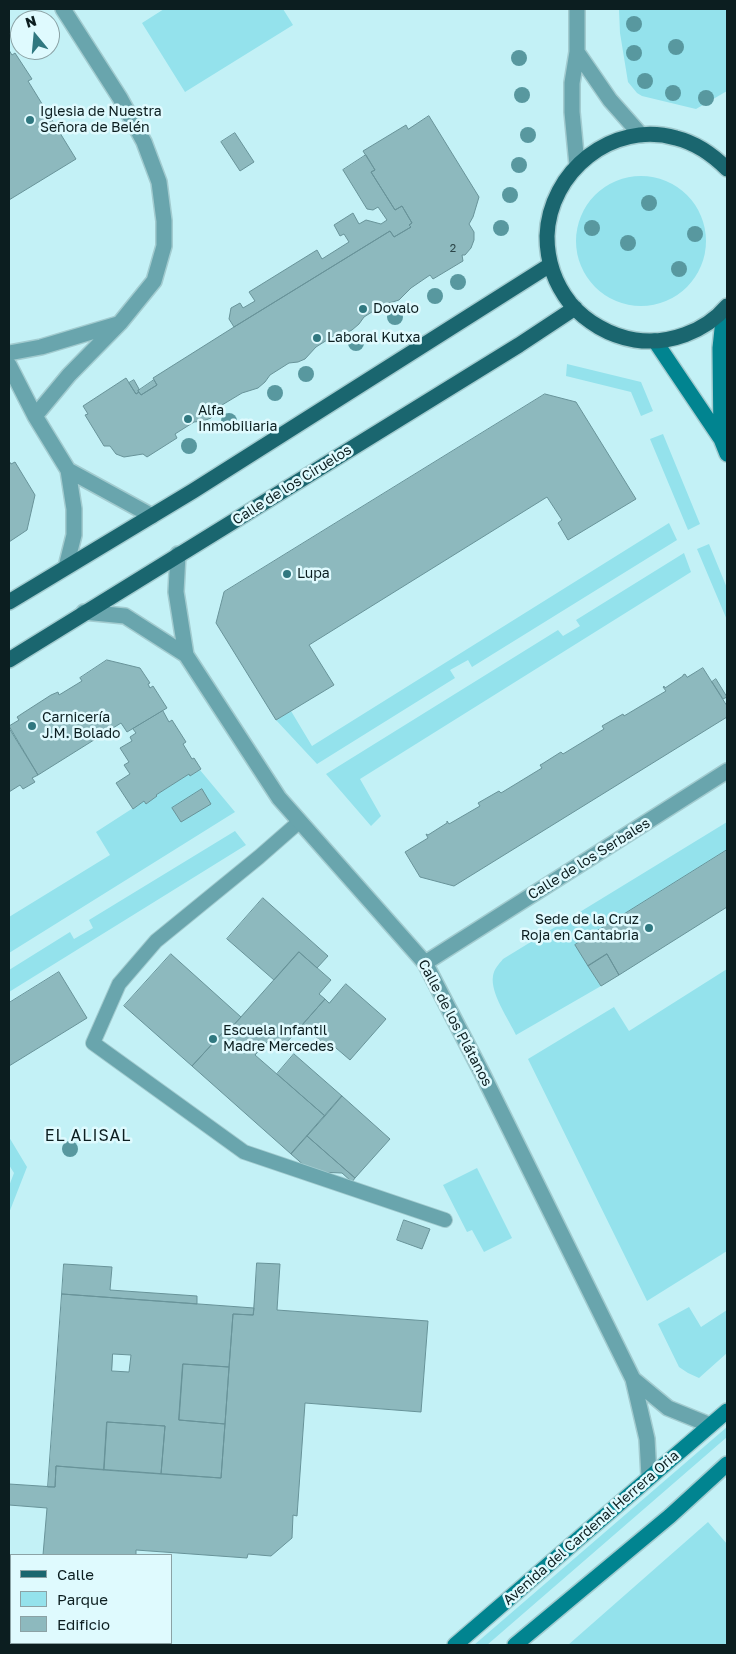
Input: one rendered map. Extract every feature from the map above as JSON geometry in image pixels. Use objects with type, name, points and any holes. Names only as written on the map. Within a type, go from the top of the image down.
[{"type":"main road","points":[[726,308],[701,328],[672,338],[642,341],[615,335],[588,320],[575,308],[560,288],[550,265],[547,241],[551,208],[560,187],[577,165],[589,155],[613,141],[641,135],[674,137],[721,154],[727,169]]},
{"type":"main road","points":[[9,602],[152,516],[550,265]]},
{"type":"main road","name":"Calle de los Ciruelos","points":[[9,660],[575,308]]},
{"type":"main road","points":[[721,439],[720,348],[726,308]]},
{"type":"main road","points":[[655,340],[721,439],[727,454]]},
{"type":"main road","name":"Avenida del Cardenal Herrera Oria","points":[[455,1645],[727,1411]]},
{"type":"main road","points":[[515,1645],[670,1516],[727,1464]]},
{"type":"street","points":[[35,416],[70,374],[120,323],[154,281],[164,246],[164,221],[159,182],[144,142],[120,98],[63,9]]},
{"type":"street","points":[[577,9],[577,52],[572,83],[572,112],[577,165]]},
{"type":"street","points":[[577,52],[610,100],[641,135]]},
{"type":"street","points":[[9,353],[41,347],[120,323]]},
{"type":"street","points":[[9,364],[35,416],[68,470],[74,509],[74,535],[66,567]]},
{"type":"street","points":[[68,470],[152,516]]},
{"type":"street","name":"Calle de los Plátanos","points":[[178,554],[176,592],[186,655],[279,798],[426,963],[633,1379],[647,1439],[649,1477]]},
{"type":"street","name":"Calle de los Plátanos","points":[[84,612],[125,616],[186,655]]},
{"type":"street","name":"Calle de los Serbales","points":[[426,963],[727,771]]},
{"type":"street","name":"Calle de los Plátanos","points":[[633,1379],[668,1408],[710,1425]]},
{"type":"lane","points":[[299,822],[156,941],[119,984],[93,1043],[244,1152],[445,1220]]},
{"type":"green space","points":[[164,9],[283,9],[293,25],[185,92],[142,23]]},
{"type":"green space","points":[[619,9],[727,9],[727,91],[696,109],[642,96],[637,93],[628,82],[620,33]]},
{"type":"green space","points":[[641,176],[654,177],[666,181],[687,195],[701,216],[705,228],[705,254],[701,266],[687,287],[666,301],[654,305],[641,306],[628,305],[616,301],[595,287],[581,266],[577,254],[576,241],[577,228],[581,216],[595,195],[616,181],[628,177]]},
{"type":"green space","points":[[567,364],[641,382],[653,411],[641,416],[631,392],[566,376]]},
{"type":"green space","points":[[663,434],[700,524],[688,530],[650,439]]},
{"type":"green space","points":[[669,523],[677,540],[472,667],[468,660],[450,670],[455,678],[317,764],[276,720],[291,711],[312,746]]},
{"type":"green space","points":[[709,544],[727,588],[727,620],[697,549]]},
{"type":"green space","points":[[684,553],[691,572],[360,779],[381,816],[371,826],[326,774],[558,630],[563,636],[580,626],[576,620]]},
{"type":"green space","points":[[200,770],[235,812],[9,953],[9,917],[110,855],[96,832],[144,801],[146,803],[189,774],[190,776]]},
{"type":"green space","points":[[727,822],[727,850],[576,945],[601,986],[516,1035],[494,990],[494,971],[503,959]]},
{"type":"green space","points":[[235,831],[246,845],[9,992],[9,970],[70,932],[74,939],[93,928],[89,920]]},
{"type":"green space","points":[[727,969],[727,1251],[647,1301],[528,1059],[614,1007],[629,1031]]},
{"type":"green space","points":[[9,1137],[27,1167],[9,1213],[9,1186],[14,1173],[9,1165]]},
{"type":"green space","points":[[477,1168],[512,1238],[484,1252],[472,1230],[467,1232],[443,1185]]},
{"type":"green space","points":[[689,1307],[701,1327],[727,1310],[727,1353],[699,1378],[679,1367],[658,1324]]},
{"type":"green space","points":[[727,1427],[727,1437],[487,1645],[474,1645]]},
{"type":"green space","points":[[708,1522],[727,1544],[727,1645],[568,1645]]},
{"type":"building","name":"Iglesia de Nuestra Señora de Belén","points":[[9,50],[10,60],[20,60],[32,79],[28,81],[76,159],[9,200]]},
{"type":"building","points":[[429,116],[479,197],[469,224],[474,232],[474,240],[471,248],[465,255],[462,255],[463,261],[433,279],[430,275],[411,288],[399,300],[383,305],[364,317],[352,330],[344,334],[335,335],[316,347],[305,359],[289,363],[270,375],[258,388],[242,393],[222,405],[211,418],[194,422],[175,434],[177,438],[147,457],[143,454],[124,457],[116,454],[110,446],[104,446],[85,415],[88,414],[83,406],[126,378],[136,394],[139,392],[141,395],[157,385],[153,378],[234,327],[390,231],[394,237],[411,227],[409,225],[412,223],[402,206],[395,210],[371,172],[375,170],[363,151],[406,125],[408,129]]},
{"type":"building","points":[[235,133],[254,162],[240,171],[221,142]]},
{"type":"building","points":[[366,155],[375,170],[371,172],[395,210],[402,206],[412,223],[409,225],[411,227],[394,237],[390,231],[234,327],[229,319],[231,308],[240,303],[243,308],[255,301],[249,292],[317,250],[322,259],[349,242],[344,234],[340,236],[334,225],[353,213],[359,224],[366,220],[381,224],[387,220],[378,207],[373,210],[367,209],[343,170]]},
{"type":"building","points":[[134,380],[139,389],[139,392],[136,394],[129,383]]},
{"type":"building","points":[[154,380],[157,385],[141,395],[138,391]]},
{"type":"building","points":[[545,394],[576,402],[636,499],[568,540],[558,523],[562,520],[547,497],[309,645],[334,685],[276,720],[216,623],[224,592]]},
{"type":"building","points":[[9,461],[11,464],[15,462],[35,495],[27,530],[9,542]]},
{"type":"building","points":[[107,660],[140,668],[150,683],[148,684],[150,688],[153,686],[167,708],[127,732],[121,723],[38,775],[9,726],[19,720],[17,717],[51,695],[58,692],[59,695],[82,681],[80,678]]},
{"type":"building","points":[[703,668],[727,706],[727,717],[454,886],[420,877],[405,852],[428,838],[426,834],[428,835],[447,823],[447,821],[449,824],[480,806],[478,803],[499,791],[501,793],[542,768],[540,765],[561,752],[563,754],[604,729],[602,726],[623,714],[624,716],[666,691],[664,686],[665,688],[683,675],[685,674],[687,677]]},
{"type":"building","points":[[716,679],[727,697],[723,699],[712,682]]},
{"type":"building","points":[[163,711],[169,722],[172,720],[186,742],[183,744],[201,769],[190,776],[189,774],[156,795],[146,804],[144,801],[133,809],[116,783],[130,774],[124,765],[129,762],[120,748],[132,741],[130,737],[136,733],[133,729]]},
{"type":"building","points":[[9,728],[38,775],[32,778],[35,782],[23,789],[20,785],[9,792]]},
{"type":"building","points":[[202,789],[211,804],[181,822],[172,808]]},
{"type":"building","name":"Sede de la Cruz Roja en Cantabria","points":[[727,850],[727,907],[619,975],[607,954],[588,966],[575,945]]},
{"type":"building","points":[[263,898],[328,956],[317,968],[299,952],[274,980],[227,939]]},
{"type":"building","points":[[299,952],[331,980],[319,994],[325,999],[280,1050],[269,1040],[255,1055],[325,1116],[291,1154],[192,1066],[226,1029],[228,1031]]},
{"type":"building","points":[[171,954],[241,1017],[228,1031],[226,1029],[192,1066],[124,1006]]},
{"type":"building","points":[[607,954],[619,975],[601,986],[588,966]]},
{"type":"building","points":[[59,972],[87,1018],[9,1066],[9,1003]]},
{"type":"building","points":[[346,984],[386,1019],[350,1060],[329,1042],[322,1042],[302,1025],[325,999],[329,1003]]},
{"type":"building","points":[[294,1054],[342,1096],[325,1116],[277,1074]]},
{"type":"building","points":[[342,1096],[390,1139],[355,1178],[307,1136]]},
{"type":"building","points":[[307,1136],[355,1178],[352,1182],[342,1173],[318,1172],[315,1175],[291,1154]]},
{"type":"building","points":[[404,1220],[430,1229],[422,1249],[397,1240]]},
{"type":"building","points":[[257,1263],[280,1264],[277,1310],[428,1321],[421,1412],[305,1403],[297,1516],[293,1515],[292,1538],[271,1556],[248,1554],[247,1558],[136,1550],[136,1554],[43,1554],[47,1508],[9,1505],[9,1484],[55,1487],[56,1466],[221,1478],[233,1314],[253,1315]]},
{"type":"building","points":[[64,1264],[112,1267],[110,1290],[197,1296],[197,1304],[62,1294]]},
{"type":"building","points":[[62,1294],[254,1308],[253,1315],[233,1314],[229,1367],[183,1364],[179,1420],[225,1424],[221,1478],[161,1474],[165,1426],[107,1422],[104,1470],[56,1466],[55,1487],[48,1487]],"holes":[[[113,1354],[131,1355],[129,1372],[112,1371]]]},
{"type":"building","points":[[183,1364],[229,1367],[225,1424],[179,1420]]},
{"type":"building","points":[[107,1422],[165,1426],[161,1474],[104,1470]]},
{"type":"building","points":[[36,1644],[129,1644],[129,1645]]},
{"type":"place","name":"Iglesia de Nuestra Señora de Belén","points":[[30,120]]},
{"type":"place","name":"Dovalo","points":[[363,309]]},
{"type":"place","name":"Laboral Kutxa","points":[[317,338]]},
{"type":"place","name":"Alfa Inmobiliaria","points":[[188,419]]},
{"type":"place","name":"Lupa","points":[[287,574]]},
{"type":"place","name":"Carnicería J.M. Bolado","points":[[32,726]]},
{"type":"place","name":"Sede de la Cruz Roja en Cantabria","points":[[649,928]]},
{"type":"place","name":"Escuela Infantil Madre Mercedes","points":[[213,1039]]},
{"type":"district","name":"EL ALISAL","points":[[88,1136]]}]
